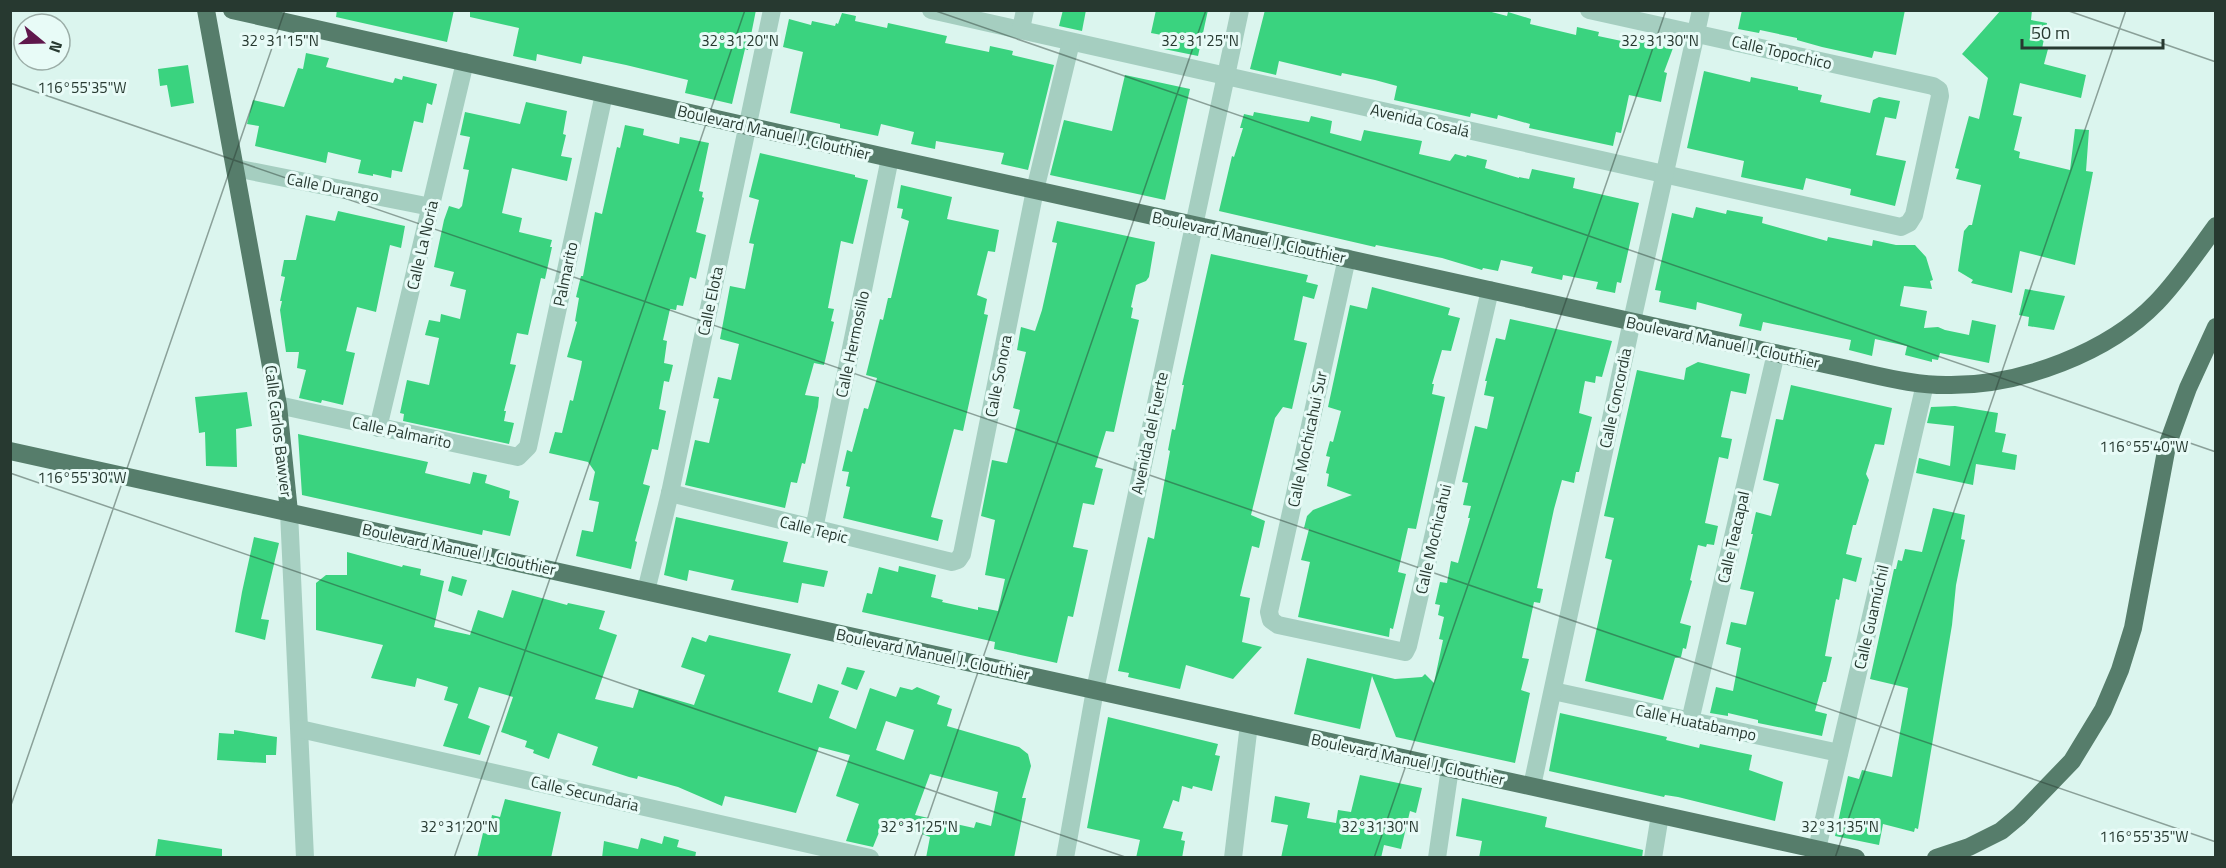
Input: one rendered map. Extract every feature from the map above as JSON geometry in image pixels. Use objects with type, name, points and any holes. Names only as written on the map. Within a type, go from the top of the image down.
[{"type":"main road","name":"Calle Carlos Bawver","points":[[206,10],[278,405],[289,512]]},
{"type":"main road","name":"Boulevard Manuel J. Clouthier","points":[[232,10],[890,158],[1925,384],[1972,384],[2025,375],[2061,365],[2097,346],[2144,314],[2157,302],[2182,273],[2216,226]]},
{"type":"main road","points":[[1936,858],[1969,847],[2001,831],[2019,816],[2072,761],[2103,710],[2121,670],[2133,628],[2168,446],[2188,388],[2216,327]]},
{"type":"main road","name":"Boulevard Manuel J. Clouthier","points":[[10,451],[1856,858]]},
{"type":"street","name":"Calle Elota","points":[[646,591],[670,493],[772,10]]},
{"type":"street","name":"Avenida Cosalá","points":[[931,10],[1901,227],[1909,223]]},
{"type":"street","points":[[1021,29],[1025,10]]},
{"type":"street","name":"Avenida del Fuerte","points":[[1065,858],[1095,690],[1224,76],[1240,10]]},
{"type":"street","name":"Calle Topochico","points":[[1589,10],[1933,86],[1939,90],[1940,96],[1914,215],[1909,223]]},
{"type":"street","name":"Calle Concordia","points":[[1532,786],[1701,10]]},
{"type":"street","name":"Calle Sonora","points":[[958,560],[962,554],[1035,190],[1071,42]]},
{"type":"street","name":"Calle La Noria","points":[[378,428],[465,62]]},
{"type":"street","name":"Palmarito","points":[[524,453],[528,447],[604,94]]},
{"type":"street","name":"Calle Hermosillo","points":[[814,530],[890,158]]},
{"type":"street","name":"Calle Durango","points":[[235,168],[430,207]]},
{"type":"street","name":"Calle Mochicahui Sur","points":[[1270,621],[1269,612],[1347,258]]},
{"type":"street","name":"Calle Mochicahui","points":[[1270,621],[1278,625],[1405,652],[1490,290]]},
{"type":"street","name":"Calle Teacapal","points":[[1690,721],[1776,353]]},
{"type":"street","name":"Calle Guamúchil","points":[[1817,849],[1925,384]]},
{"type":"street","name":"Calle Palmarito","points":[[278,405],[518,457],[524,453]]},
{"type":"street","name":"Calle Tepic","points":[[670,493],[814,530],[952,562],[958,560]]},
{"type":"street","name":"Calle Carlos Bawver","points":[[289,512],[305,858]]},
{"type":"street","name":"Calle Huatabampo","points":[[1553,690],[1839,753]]},
{"type":"street","points":[[1233,858],[1249,724]]},
{"type":"street","name":"Calle Secundaria","points":[[300,729],[870,858]]},
{"type":"street","points":[[1437,858],[1450,768]]},
{"type":"street","points":[[1653,858],[1660,815]]},
{"type":"building","points":[[337,10],[454,10],[447,42],[336,17]]},
{"type":"building","points":[[470,10],[756,10],[748,50],[745,49],[732,104],[685,93],[688,80],[626,65],[583,56],[581,64],[537,54],[536,61],[513,56],[519,28],[470,17]]},
{"type":"building","points":[[1063,10],[1086,10],[1082,31],[1059,26]]},
{"type":"building","points":[[1156,10],[1208,10],[1198,56],[1164,49],[1167,36],[1151,33]]},
{"type":"building","points":[[1265,10],[1484,10],[1507,16],[1508,12],[1531,19],[1530,24],[1576,35],[1577,27],[1599,32],[1598,36],[1631,43],[1632,39],[1673,48],[1664,72],[1667,73],[1661,102],[1629,95],[1621,133],[1616,132],[1613,146],[1529,128],[1530,124],[1498,115],[1497,119],[1471,113],[1470,117],[1394,100],[1397,86],[1342,73],[1341,76],[1279,61],[1276,75],[1250,69]]},
{"type":"building","points":[[1742,10],[1905,10],[1896,55],[1874,51],[1872,58],[1822,47],[1797,40],[1797,38],[1760,30],[1759,33],[1738,29]]},
{"type":"building","points":[[2001,10],[2032,10],[2031,20],[2047,23],[2042,49],[2048,49],[2044,64],[2086,75],[2081,98],[2020,83],[2013,115],[2022,117],[2014,150],[2020,152],[2019,158],[2070,170],[2075,129],[2089,130],[2086,171],[2093,172],[2075,265],[2020,251],[2012,293],[1971,283],[1973,280],[1958,271],[1964,231],[1972,225],[1981,185],[1956,179],[1959,169],[1955,168],[1969,116],[1979,119],[1988,78],[1962,54]]},
{"type":"building","points":[[842,13],[856,16],[855,21],[887,28],[888,23],[947,36],[945,43],[989,52],[990,46],[1013,51],[1012,55],[1054,65],[1028,170],[1001,164],[1004,153],[936,141],[935,149],[911,144],[914,132],[881,124],[878,136],[840,128],[840,124],[790,113],[803,52],[783,47],[789,19],[811,25],[812,21],[835,26]]},
{"type":"building","points":[[306,53],[329,58],[326,67],[393,83],[395,78],[402,80],[403,76],[437,84],[432,105],[427,103],[423,123],[414,121],[402,172],[392,170],[391,178],[373,174],[373,176],[358,173],[361,160],[328,152],[326,163],[255,146],[259,126],[247,124],[253,100],[284,107],[298,68],[303,69]]},
{"type":"building","points":[[188,65],[194,103],[171,107],[167,85],[160,86],[158,69]]},
{"type":"building","points":[[1704,71],[1750,82],[1751,77],[1798,87],[1798,90],[1822,95],[1820,102],[1870,113],[1873,100],[1879,97],[1900,101],[1896,119],[1885,117],[1876,155],[1906,161],[1895,206],[1850,195],[1851,189],[1806,178],[1803,190],[1741,177],[1744,161],[1687,148]]},
{"type":"building","points":[[1125,75],[1190,89],[1165,200],[1050,175],[1064,120],[1112,131]]},
{"type":"building","points":[[526,102],[567,111],[563,134],[566,135],[561,156],[572,158],[567,181],[512,168],[502,213],[522,218],[519,232],[552,240],[545,279],[541,278],[528,335],[517,333],[510,364],[516,365],[504,411],[506,411],[504,421],[514,423],[509,444],[403,421],[404,414],[400,413],[407,380],[429,385],[439,338],[425,335],[429,320],[440,322],[441,314],[460,319],[466,290],[450,286],[454,272],[434,267],[449,206],[459,209],[462,206],[469,170],[463,169],[470,137],[460,135],[465,112],[520,124]]},
{"type":"building","points":[[1254,112],[1309,122],[1311,116],[1332,121],[1330,133],[1361,141],[1364,130],[1422,141],[1419,154],[1450,161],[1455,154],[1466,157],[1467,155],[1487,160],[1485,168],[1519,178],[1529,179],[1532,169],[1575,178],[1573,188],[1639,203],[1621,283],[1617,282],[1615,293],[1596,289],[1598,282],[1563,275],[1562,280],[1531,273],[1533,267],[1501,260],[1498,271],[1483,268],[1482,270],[1442,258],[1376,245],[1375,247],[1219,211],[1232,156],[1234,157],[1243,128],[1240,128],[1244,114],[1253,116]]},
{"type":"building","points":[[625,125],[644,129],[643,135],[679,144],[680,137],[709,143],[699,191],[703,192],[702,197],[704,198],[696,232],[706,235],[696,279],[690,277],[683,306],[677,305],[676,310],[670,309],[663,340],[667,341],[664,363],[673,365],[669,382],[664,381],[659,409],[666,411],[658,450],[652,449],[643,484],[650,486],[635,541],[637,542],[631,569],[576,556],[582,530],[593,532],[599,502],[589,500],[595,472],[588,462],[549,453],[555,432],[562,433],[581,367],[582,361],[567,357],[577,322],[575,321],[579,298],[576,297],[581,276],[583,276],[595,212],[602,214],[617,147],[620,148]]},
{"type":"building","points":[[760,153],[868,180],[853,244],[841,241],[828,308],[834,309],[831,321],[834,322],[824,365],[814,363],[805,395],[819,397],[818,407],[805,464],[802,463],[797,483],[791,482],[785,508],[685,485],[695,440],[709,443],[719,399],[713,398],[718,377],[731,380],[739,344],[720,339],[730,286],[745,289],[754,244],[749,243],[759,200],[749,197]]},
{"type":"building","points":[[901,185],[952,197],[947,219],[999,230],[995,252],[988,251],[977,295],[987,299],[984,314],[988,315],[963,431],[954,429],[931,517],[943,520],[938,541],[843,518],[850,487],[846,486],[849,472],[842,471],[847,450],[852,452],[864,408],[868,409],[877,378],[866,375],[880,319],[883,320],[888,298],[891,298],[909,221],[901,218],[903,209],[897,208]]},
{"type":"building","points":[[1696,207],[1726,214],[1727,210],[1763,217],[1762,223],[1827,241],[1828,237],[1872,246],[1873,240],[1896,245],[1915,245],[1926,257],[1933,280],[1930,281],[1932,289],[1904,286],[1900,306],[1927,311],[1924,328],[1938,327],[1969,335],[1972,320],[1996,325],[1989,363],[1940,353],[1938,360],[1932,359],[1932,362],[1905,355],[1907,346],[1875,339],[1872,356],[1849,350],[1851,340],[1763,322],[1761,331],[1739,326],[1742,314],[1697,302],[1696,310],[1659,302],[1661,291],[1655,290],[1672,213],[1693,218]]},
{"type":"building","points":[[338,211],[405,226],[401,248],[390,245],[376,312],[357,307],[346,351],[355,353],[343,405],[299,398],[306,370],[297,368],[299,352],[286,352],[280,310],[285,277],[281,276],[284,260],[296,260],[306,215],[335,221]]},
{"type":"building","points":[[1057,221],[1155,242],[1149,277],[1146,281],[1136,285],[1131,318],[1139,320],[1114,432],[1106,431],[1095,467],[1103,469],[1094,505],[1083,503],[1073,547],[1088,550],[1073,617],[1068,616],[1057,663],[994,649],[995,642],[862,612],[867,593],[872,594],[879,567],[898,572],[899,566],[936,575],[931,597],[943,600],[942,602],[978,610],[978,607],[998,611],[1005,579],[985,575],[995,520],[981,516],[992,460],[1007,463],[1020,410],[1013,408],[1026,352],[1017,350],[1021,327],[1035,331],[1057,243],[1052,242]]},
{"type":"building","points":[[1211,254],[1308,275],[1306,282],[1318,285],[1314,299],[1303,296],[1294,340],[1307,343],[1292,409],[1283,407],[1275,418],[1251,515],[1265,521],[1259,548],[1252,546],[1240,596],[1250,598],[1242,642],[1262,647],[1233,679],[1186,665],[1180,689],[1128,677],[1129,673],[1118,671],[1148,537],[1154,539],[1172,429],[1175,430],[1184,385],[1182,385]]},
{"type":"building","points":[[1372,287],[1450,308],[1448,315],[1460,318],[1451,351],[1442,350],[1432,384],[1434,384],[1432,394],[1445,397],[1416,529],[1408,528],[1398,572],[1406,574],[1389,637],[1298,617],[1310,562],[1301,560],[1309,529],[1304,528],[1307,516],[1313,510],[1352,495],[1327,486],[1329,474],[1326,473],[1330,457],[1326,456],[1330,441],[1333,442],[1341,411],[1328,407],[1350,305],[1367,309]]},
{"type":"building","points":[[2025,289],[2065,296],[2054,330],[2028,326],[2029,317],[2019,315]]},
{"type":"building","points":[[1510,319],[1612,341],[1602,377],[1596,376],[1595,383],[1585,381],[1579,413],[1592,417],[1579,472],[1576,472],[1574,483],[1562,480],[1554,509],[1537,588],[1543,589],[1540,603],[1534,602],[1522,658],[1529,659],[1521,690],[1530,693],[1515,763],[1396,737],[1372,676],[1360,729],[1294,714],[1307,658],[1395,679],[1422,677],[1425,674],[1434,683],[1443,640],[1439,639],[1444,617],[1438,615],[1440,605],[1435,604],[1440,582],[1447,583],[1451,561],[1458,563],[1470,518],[1468,518],[1471,506],[1463,505],[1468,483],[1462,482],[1475,426],[1487,429],[1494,397],[1484,395],[1487,381],[1485,381],[1496,338],[1505,340]]},
{"type":"building","points":[[1698,362],[1750,374],[1746,394],[1731,391],[1721,437],[1732,439],[1728,459],[1719,457],[1705,523],[1718,526],[1714,545],[1707,544],[1706,547],[1698,545],[1690,580],[1692,581],[1680,623],[1691,626],[1686,649],[1683,648],[1681,657],[1675,658],[1663,700],[1585,681],[1612,560],[1605,558],[1614,518],[1604,516],[1637,370],[1684,380],[1686,368]]},
{"type":"building","points":[[1791,385],[1892,408],[1884,445],[1875,444],[1866,474],[1869,480],[1856,525],[1853,525],[1846,554],[1862,558],[1856,582],[1843,578],[1839,600],[1836,599],[1825,656],[1832,657],[1815,711],[1827,714],[1822,736],[1758,723],[1758,720],[1728,713],[1728,716],[1710,713],[1716,687],[1733,691],[1741,648],[1726,644],[1731,622],[1746,625],[1754,592],[1740,589],[1756,512],[1771,516],[1779,484],[1763,480],[1776,419],[1783,420]]},
{"type":"building","points":[[247,392],[252,426],[236,429],[237,467],[206,466],[205,432],[199,433],[195,397]]},
{"type":"building","points":[[1955,406],[1998,413],[1995,432],[2006,434],[2002,452],[2017,455],[2015,470],[1976,464],[1973,485],[1916,473],[1919,458],[1950,466],[1954,426],[1927,423],[1931,407]]},
{"type":"building","points":[[298,434],[428,462],[425,473],[470,484],[473,472],[487,475],[485,483],[510,491],[509,498],[519,501],[510,536],[483,530],[482,535],[302,495]]},
{"type":"building","points":[[1933,508],[1965,515],[1961,539],[1965,540],[1918,829],[1915,828],[1914,832],[1883,824],[1879,845],[1835,836],[1848,776],[1859,779],[1862,770],[1892,777],[1908,688],[1870,679],[1894,569],[1896,569],[1898,560],[1902,561],[1905,549],[1922,552]]},
{"type":"building","points":[[676,517],[788,542],[783,562],[828,571],[824,587],[802,583],[798,603],[731,590],[734,580],[689,570],[687,581],[664,575]]},
{"type":"building","points":[[254,537],[279,543],[261,619],[269,620],[265,640],[235,632]]},
{"type":"building","points":[[347,552],[402,567],[403,565],[421,569],[420,575],[444,581],[434,627],[470,635],[478,610],[503,618],[512,590],[567,605],[568,603],[605,611],[599,629],[617,635],[595,699],[633,708],[639,689],[694,705],[705,675],[681,667],[692,637],[706,642],[709,635],[791,654],[778,692],[812,703],[818,684],[839,691],[829,718],[856,729],[870,688],[896,697],[900,687],[912,690],[917,687],[940,696],[937,704],[952,709],[947,726],[1019,747],[1028,754],[1031,766],[1022,798],[1026,798],[1014,858],[926,858],[930,837],[892,823],[888,833],[880,830],[873,847],[846,841],[859,804],[836,796],[850,755],[819,747],[796,813],[725,796],[722,806],[678,787],[638,776],[637,779],[629,777],[592,765],[598,747],[558,733],[549,759],[533,753],[534,750],[525,747],[527,741],[501,732],[513,697],[479,687],[468,718],[490,726],[480,755],[443,746],[458,704],[444,700],[448,687],[417,678],[415,687],[371,678],[383,645],[316,630],[316,583],[326,575],[347,575]],"holes":[[[886,721],[914,730],[904,760],[876,750]],[[930,774],[998,792],[991,826],[976,822],[974,828],[915,815]]]},
{"type":"building","points":[[452,576],[467,580],[462,596],[448,591]]},
{"type":"building","points":[[847,667],[865,671],[857,690],[841,684]]},
{"type":"building","points":[[1560,713],[1667,737],[1666,740],[1699,748],[1700,744],[1752,755],[1749,770],[1783,782],[1775,821],[1678,797],[1665,795],[1664,797],[1549,771]]},
{"type":"building","points":[[1108,717],[1218,744],[1215,755],[1220,756],[1212,791],[1193,786],[1192,789],[1182,786],[1179,802],[1173,800],[1163,828],[1183,832],[1181,840],[1185,841],[1182,858],[1136,858],[1140,840],[1087,828]]},
{"type":"building","points":[[234,730],[277,737],[276,755],[266,755],[266,763],[217,760],[219,733],[234,734]]},
{"type":"building","points":[[1360,775],[1422,788],[1416,813],[1410,811],[1401,849],[1384,845],[1381,858],[1281,858],[1288,825],[1271,822],[1275,796],[1310,803],[1307,818],[1336,823],[1338,810],[1351,812]]},
{"type":"building","points":[[1462,798],[1547,817],[1545,827],[1643,850],[1642,858],[1479,858],[1482,841],[1456,836]]},
{"type":"building","points":[[505,799],[561,812],[551,858],[477,858],[483,833],[488,834],[492,815],[500,817]]},
{"type":"building","points":[[664,836],[679,840],[677,847],[696,852],[695,858],[602,858],[604,841],[638,849],[641,838],[662,844]]},
{"type":"building","points":[[158,839],[222,849],[222,858],[155,858]]}]
